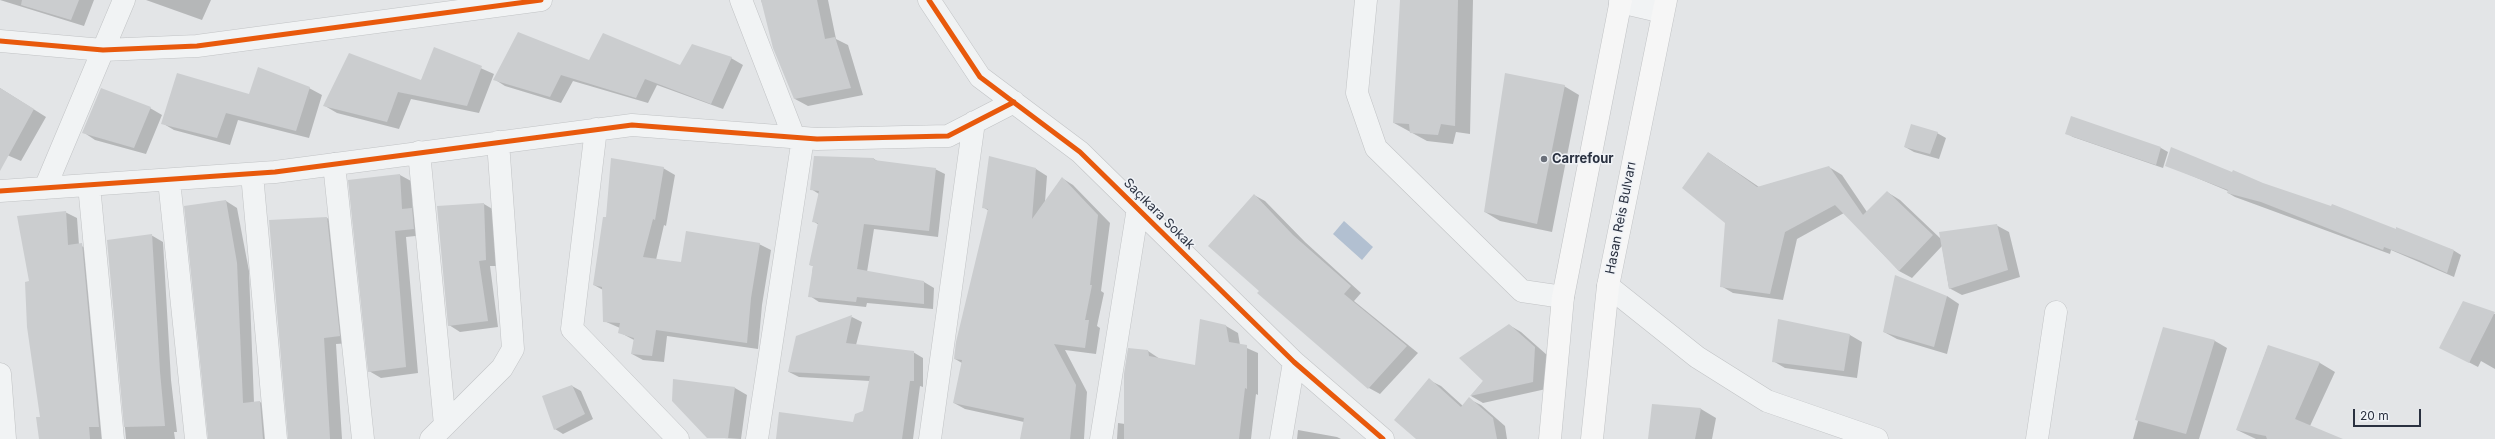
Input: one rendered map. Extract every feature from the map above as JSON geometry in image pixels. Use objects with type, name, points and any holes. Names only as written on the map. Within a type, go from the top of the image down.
[{"type":"main road","points":[[1550,439],[1563,297],[1621,1]]},
{"type":"main road","name":"Hasan Reis Bulvarı","points":[[1592,439],[1608,286],[1664,6]]},
{"type":"street","points":[[45,188],[124,0]]},
{"type":"street","points":[[0,41],[103,50],[197,46],[542,0]]},
{"type":"street","points":[[741,0],[799,137],[757,439]]},
{"type":"street","name":"Saçıkara Sokak","points":[[929,0],[980,77],[1080,152],[1294,362],[1383,439]]},
{"type":"street","points":[[1366,0],[1357,93],[1376,148],[1522,291],[1563,297]]},
{"type":"street","points":[[1621,1],[1664,6]]},
{"type":"street","points":[[0,190],[252,174],[632,125],[799,137],[948,136],[1014,102]]},
{"type":"street","points":[[930,439],[974,122]]},
{"type":"street","points":[[596,130],[572,329],[678,439]]},
{"type":"street","points":[[438,432],[502,368],[513,349],[498,142]]},
{"type":"street","points":[[419,152],[438,432]]},
{"type":"street","points":[[334,164],[363,439]]},
{"type":"street","points":[[252,174],[276,439]]},
{"type":"street","points":[[169,180],[196,439]]},
{"type":"street","points":[[89,185],[113,439]]},
{"type":"street","points":[[1101,439],[1138,208]]},
{"type":"street","points":[[1608,286],[1697,357],[1767,401],[1877,439]]},
{"type":"street","points":[[2037,439],[2056,312]]},
{"type":"street","points":[[1281,439],[1294,362]]},
{"type":"street","points":[[0,374],[5,439]]},
{"type":"water","points":[[1344,221],[1373,247],[1362,260],[1333,234]]},
{"type":"building","points":[[22,0],[79,0],[71,20],[21,5]]},
{"type":"building","points":[[761,0],[817,0],[825,39],[835,37],[851,88],[794,99],[773,48]]},
{"type":"building","points":[[1400,0],[1458,0],[1455,126],[1441,124],[1438,135],[1410,133],[1409,124],[1393,123]]},
{"type":"building","points":[[518,32],[589,60],[603,33],[680,65],[692,44],[732,57],[711,104],[645,79],[636,98],[561,75],[550,97],[493,80]]},
{"type":"building","points":[[434,47],[482,66],[467,106],[398,92],[387,122],[323,106],[349,53],[421,80]]},
{"type":"building","points":[[258,67],[310,87],[296,131],[226,113],[217,138],[161,124],[177,73],[249,94]]},
{"type":"building","points":[[1505,73],[1565,85],[1537,224],[1484,212]]},
{"type":"building","points":[[0,88],[34,109],[0,171]]},
{"type":"building","points":[[101,88],[151,107],[134,148],[82,133]]},
{"type":"building","points":[[2071,116],[2161,147],[2156,165],[2065,134]]},
{"type":"building","points":[[1911,124],[1938,132],[1930,154],[1904,147]]},
{"type":"building","points":[[2171,147],[2232,172],[2233,170],[2263,183],[2331,206],[2332,204],[2454,250],[2447,273],[2421,261],[2384,247],[2383,250],[2261,202],[2227,193],[2228,190],[2165,166]]},
{"type":"building","points":[[1708,152],[1757,187],[1829,166],[1863,215],[1887,191],[1933,235],[1899,271],[1835,205],[1785,232],[1770,294],[1720,287],[1725,223],[1682,188]]},
{"type":"building","points":[[814,156],[874,158],[874,160],[936,168],[929,231],[864,224],[857,269],[924,281],[924,304],[857,297],[856,302],[808,297],[813,266],[809,265],[818,223],[812,222],[819,191],[810,190]]},
{"type":"building","points":[[989,156],[1036,168],[1032,219],[1062,177],[1098,215],[1090,285],[1092,285],[1085,320],[1089,320],[1085,348],[1054,344],[1076,385],[1070,439],[1020,439],[1024,418],[953,403],[962,360],[954,359],[956,342],[988,209],[982,208]]},
{"type":"building","points":[[611,158],[664,167],[655,220],[653,219],[643,257],[681,262],[686,231],[760,243],[751,298],[747,343],[656,330],[652,356],[631,354],[634,338],[618,333],[620,323],[603,322],[602,287],[593,285],[603,217],[606,217]]},
{"type":"building","points":[[400,174],[402,209],[412,208],[414,229],[395,231],[406,367],[368,372],[348,180]]},
{"type":"building","points":[[1254,194],[1293,235],[1351,286],[1344,294],[1407,346],[1368,389],[1257,293],[1259,291],[1208,246]]},
{"type":"building","points":[[226,200],[237,263],[243,403],[260,401],[263,439],[208,439],[184,206]]},
{"type":"building","points":[[484,203],[486,260],[479,261],[488,321],[448,326],[437,206]]},
{"type":"building","points":[[66,211],[68,245],[82,243],[99,427],[89,427],[90,439],[39,439],[36,417],[40,417],[27,327],[25,282],[29,281],[17,216]]},
{"type":"building","points":[[327,217],[340,336],[324,338],[330,439],[288,439],[269,220]]},
{"type":"building","points":[[1997,224],[2008,270],[1949,289],[1939,232]]},
{"type":"building","points":[[152,234],[160,372],[165,426],[124,427],[107,240]]},
{"type":"building","points":[[1895,275],[1947,296],[1934,347],[1883,332]]},
{"type":"building","points":[[2463,301],[2495,312],[2469,363],[2439,348]]},
{"type":"building","points":[[852,315],[846,343],[914,351],[914,381],[910,381],[902,439],[776,439],[779,412],[853,422],[855,414],[863,411],[870,376],[788,372],[796,336]]},
{"type":"building","points":[[1200,319],[1226,325],[1229,342],[1247,345],[1247,389],[1245,388],[1239,439],[1124,439],[1124,374],[1128,348],[1148,350],[1149,356],[1195,365]]},
{"type":"building","points":[[1778,319],[1850,334],[1844,371],[1772,362]]},
{"type":"building","points":[[1509,324],[1535,347],[1533,382],[1470,396],[1483,381],[1459,358]]},
{"type":"building","points":[[2163,327],[2215,340],[2186,434],[2135,420]]},
{"type":"building","points":[[2268,345],[2320,362],[2295,419],[2343,439],[2267,439],[2266,436],[2236,430]]},
{"type":"building","points":[[1429,378],[1461,407],[1469,397],[1493,418],[1497,439],[1416,439],[1394,420]]},
{"type":"building","points":[[673,379],[735,387],[728,438],[707,438],[672,401]]},
{"type":"building","points":[[572,385],[585,414],[554,430],[542,396]]},
{"type":"building","points":[[1652,404],[1701,408],[1695,439],[1648,439]]},
{"type":"cycle path","points":[[0,41],[103,50],[197,46],[541,0]]},
{"type":"cycle path","points":[[929,0],[980,77],[1080,152],[1294,362],[1383,439]]},
{"type":"cycle path","points":[[0,191],[275,172],[632,125],[817,139],[948,136],[1014,102]]},
{"type":"place","name":"Carrefour","points":[[1544,159]]}]
